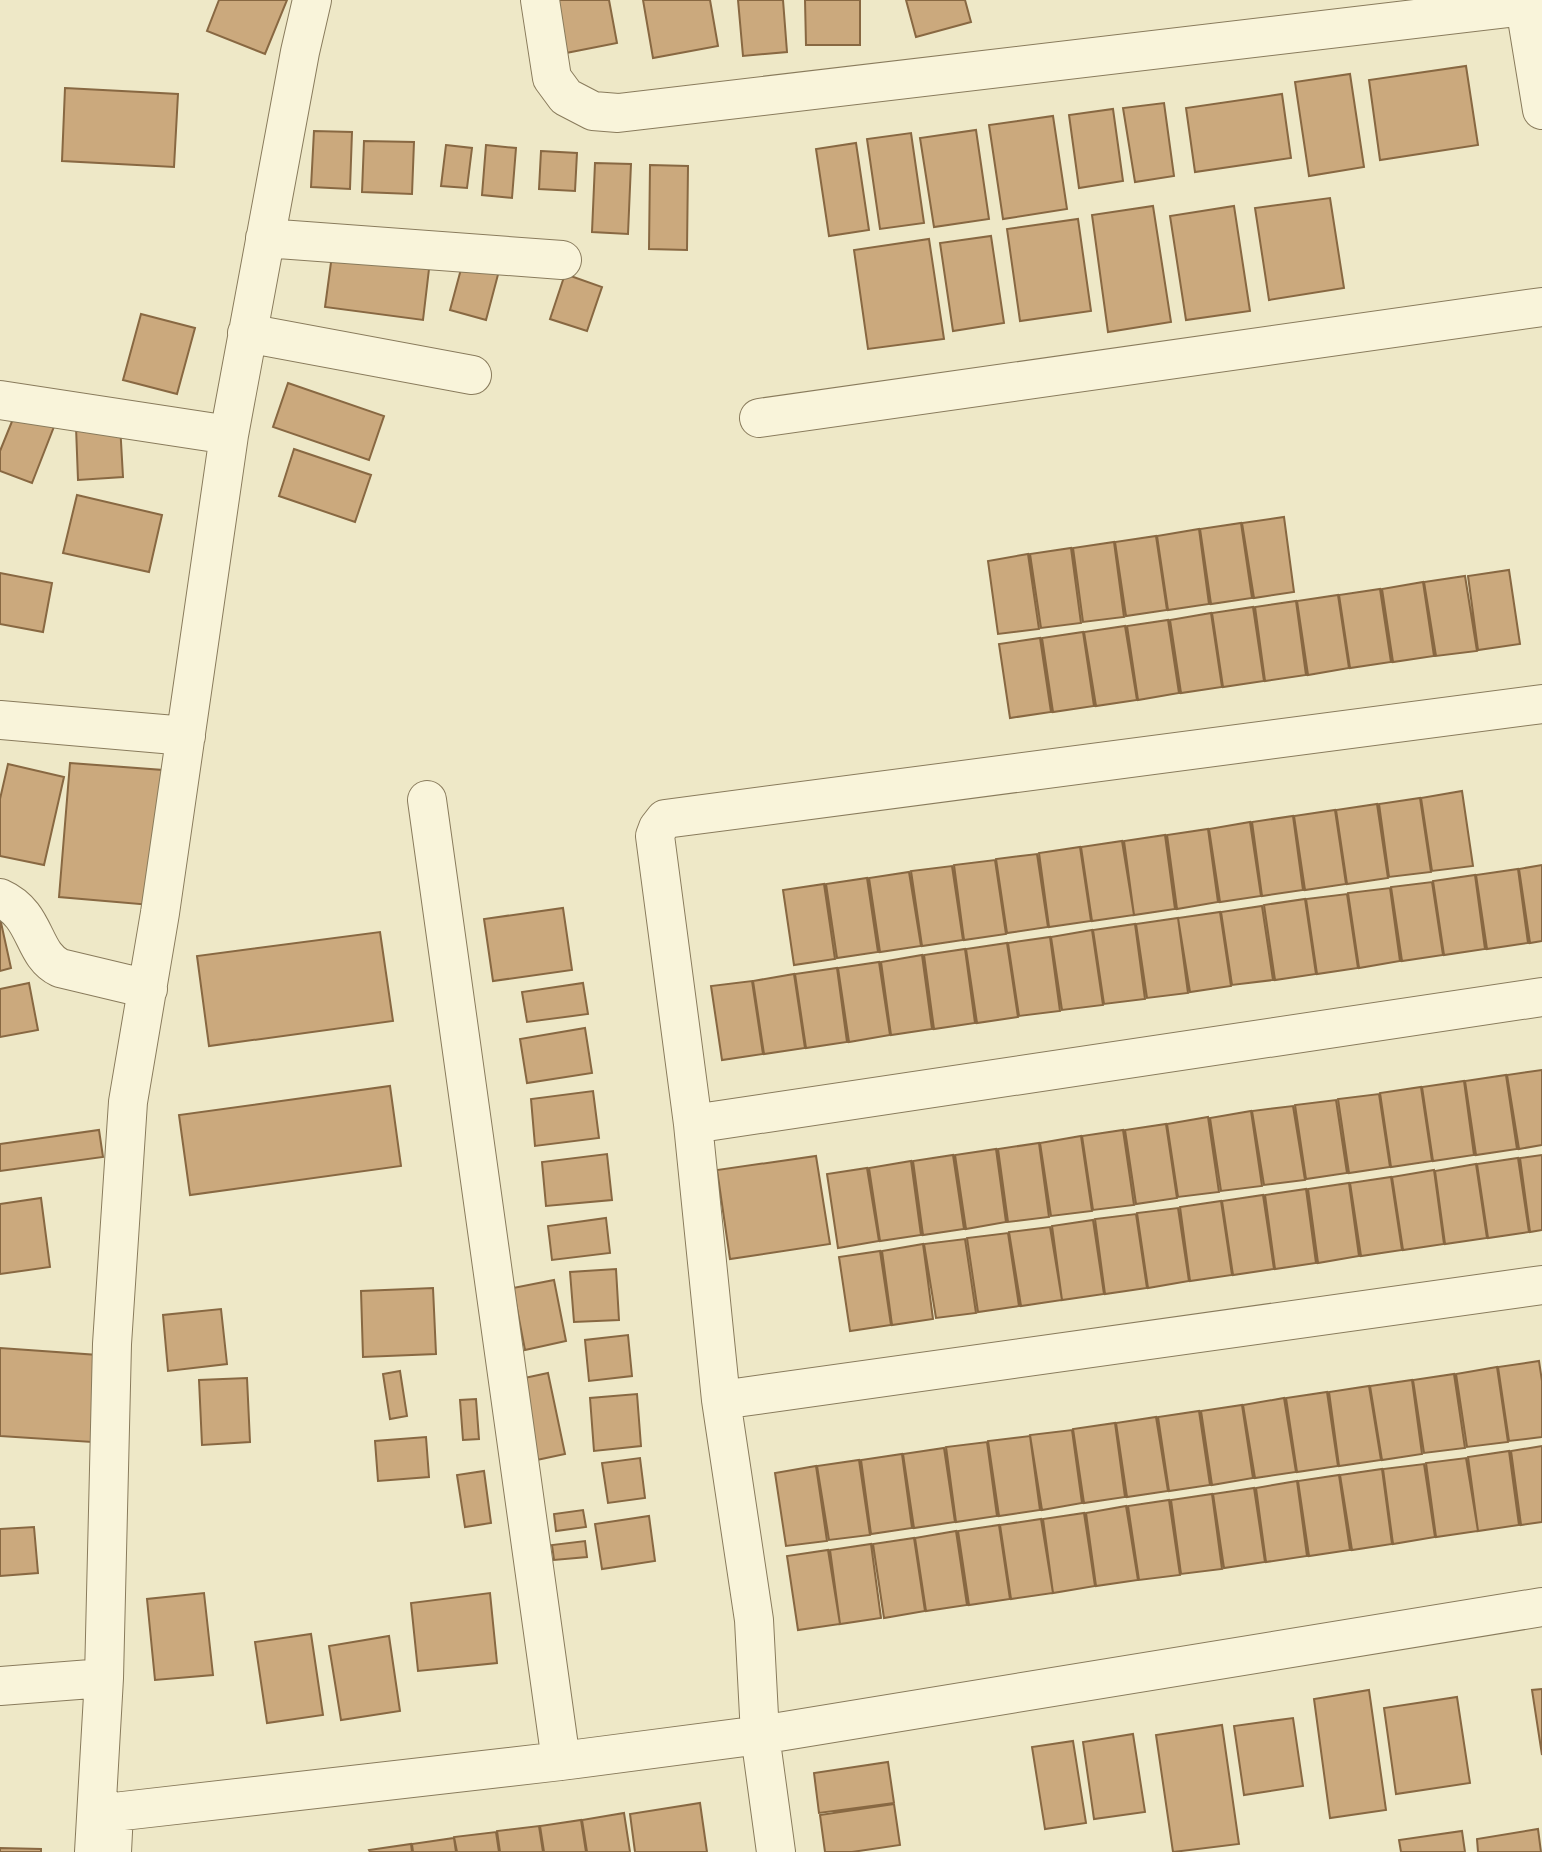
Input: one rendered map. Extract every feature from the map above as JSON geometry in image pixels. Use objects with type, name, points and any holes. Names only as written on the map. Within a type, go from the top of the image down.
[{"type":"street","points":[[94,1852],[104,1678],[111,1344],[128,1102],[148,989],[229,435],[312,0]]},
{"type":"street","points":[[540,0],[552,78],[566,97],[593,111],[618,113],[1530,4],[1542,110]]},
{"type":"street","points":[[265,238],[562,260]]},
{"type":"street","points":[[759,418],[1542,307]]},
{"type":"street","points":[[247,333],[472,375]]},
{"type":"street","points":[[0,400],[229,435]]},
{"type":"street","points":[[776,1852],[760,1735],[754,1620],[721,1400],[694,1124],[655,836],[658,828],[665,819],[1542,704]]},
{"type":"street","points":[[0,720],[186,736]]},
{"type":"street","points":[[427,800],[561,1761]]},
{"type":"street","points":[[0,898],[12,903],[27,919],[49,963],[148,989]]},
{"type":"street","points":[[694,1124],[1542,997]]},
{"type":"street","points":[[721,1400],[1542,1285]]},
{"type":"street","points":[[112,1852],[114,1812],[561,1761],[760,1735],[1542,1607]]},
{"type":"street","points":[[0,1686],[104,1678]]},
{"type":"building","points":[[219,0],[287,0],[265,54],[207,31]]},
{"type":"building","points":[[556,0],[609,0],[617,43],[566,53]]},
{"type":"building","points":[[643,0],[710,0],[718,46],[653,58]]},
{"type":"building","points":[[738,0],[783,0],[787,52],[743,56]]},
{"type":"building","points":[[805,0],[860,0],[860,45],[806,45]]},
{"type":"building","points":[[906,0],[965,0],[971,22],[916,37]]},
{"type":"building","points":[[1466,66],[1478,145],[1380,160],[1369,80]]},
{"type":"building","points":[[1350,74],[1364,167],[1309,176],[1295,82]]},
{"type":"building","points":[[65,88],[178,94],[174,167],[62,161]]},
{"type":"building","points":[[1282,94],[1291,158],[1195,172],[1186,108]]},
{"type":"building","points":[[1164,103],[1174,176],[1135,182],[1123,108]]},
{"type":"building","points":[[1113,109],[1123,181],[1079,188],[1069,115]]},
{"type":"building","points":[[1053,116],[1067,209],[1003,219],[989,125]]},
{"type":"building","points":[[976,130],[989,219],[934,227],[920,138]]},
{"type":"building","points":[[314,131],[352,132],[350,189],[311,187]]},
{"type":"building","points":[[911,133],[924,223],[880,229],[867,139]]},
{"type":"building","points":[[364,141],[414,142],[412,194],[362,192]]},
{"type":"building","points":[[856,143],[869,230],[829,236],[816,149]]},
{"type":"building","points":[[446,145],[472,148],[467,188],[441,186]]},
{"type":"building","points":[[486,145],[516,148],[512,198],[482,195]]},
{"type":"building","points":[[541,151],[577,153],[575,191],[539,189]]},
{"type":"building","points":[[595,163],[631,164],[628,234],[592,232]]},
{"type":"building","points":[[650,165],[688,166],[687,250],[649,249]]},
{"type":"building","points":[[1330,198],[1344,288],[1269,300],[1255,208]]},
{"type":"building","points":[[1153,206],[1171,322],[1108,332],[1092,215]]},
{"type":"building","points":[[1234,206],[1250,311],[1186,320],[1170,216]]},
{"type":"building","points":[[1078,219],[1091,311],[1020,321],[1007,229]]},
{"type":"building","points":[[991,236],[1004,323],[953,331],[940,243]]},
{"type":"building","points":[[929,239],[944,339],[868,349],[854,250]]},
{"type":"building","points":[[332,255],[429,269],[423,320],[325,307]]},
{"type":"building","points":[[464,258],[500,267],[486,320],[450,310]]},
{"type":"building","points":[[565,274],[602,287],[587,331],[550,319]]},
{"type":"building","points":[[141,314],[195,328],[177,394],[123,380]]},
{"type":"building","points":[[288,383],[384,416],[369,460],[273,427]]},
{"type":"building","points":[[17,409],[55,424],[32,483],[0,471],[0,451]]},
{"type":"building","points":[[120,424],[123,477],[78,480],[76,427]]},
{"type":"building","points":[[294,449],[371,475],[355,522],[279,496]]},
{"type":"building","points":[[77,495],[162,515],[149,572],[63,553]]},
{"type":"building","points":[[1284,517],[1294,592],[1254,598],[1242,523]]},
{"type":"building","points":[[1241,523],[1252,598],[1211,604],[1200,529]]},
{"type":"building","points":[[1199,529],[1209,604],[1168,610],[1157,536]]},
{"type":"building","points":[[1156,536],[1167,610],[1126,616],[1115,542]]},
{"type":"building","points":[[1114,542],[1124,617],[1083,622],[1073,548]]},
{"type":"building","points":[[1071,548],[1081,623],[1041,628],[1030,554]]},
{"type":"building","points":[[1028,554],[1039,629],[998,634],[988,561]]},
{"type":"building","points":[[1509,570],[1520,644],[1478,650],[1468,576]]},
{"type":"building","points":[[0,573],[52,583],[43,632],[0,624]]},
{"type":"building","points":[[1465,576],[1477,651],[1436,656],[1424,582]]},
{"type":"building","points":[[1423,582],[1434,656],[1393,662],[1382,589]]},
{"type":"building","points":[[1380,589],[1391,662],[1350,668],[1339,595]]},
{"type":"building","points":[[1338,595],[1349,668],[1308,675],[1297,601]]},
{"type":"building","points":[[1296,601],[1306,675],[1265,681],[1255,607]]},
{"type":"building","points":[[1253,607],[1264,681],[1223,687],[1212,613]]},
{"type":"building","points":[[1211,613],[1222,687],[1181,693],[1170,620]]},
{"type":"building","points":[[1168,620],[1179,693],[1138,700],[1127,626]]},
{"type":"building","points":[[1125,626],[1137,700],[1096,706],[1084,632]]},
{"type":"building","points":[[1083,632],[1094,706],[1053,712],[1042,638]]},
{"type":"building","points":[[1040,638],[1051,712],[1010,718],[999,644]]},
{"type":"building","points":[[70,763],[163,770],[151,905],[59,897]]},
{"type":"building","points":[[8,764],[64,777],[44,865],[0,856],[0,799]]},
{"type":"building","points":[[1462,791],[1473,866],[1432,871],[1421,798]]},
{"type":"building","points":[[1420,798],[1431,872],[1389,877],[1379,804]]},
{"type":"building","points":[[1377,804],[1388,878],[1347,884],[1336,810]]},
{"type":"building","points":[[1335,810],[1346,884],[1305,890],[1294,816]]},
{"type":"building","points":[[1293,816],[1303,890],[1262,896],[1252,822]]},
{"type":"building","points":[[1250,822],[1261,896],[1220,902],[1209,829]]},
{"type":"building","points":[[1208,829],[1218,902],[1177,909],[1167,835]]},
{"type":"building","points":[[1165,835],[1175,909],[1134,915],[1124,841]]},
{"type":"building","points":[[1122,841],[1134,915],[1092,921],[1081,847]]},
{"type":"building","points":[[1080,847],[1091,921],[1049,927],[1039,853]]},
{"type":"building","points":[[1037,854],[1048,927],[1007,933],[996,859]]},
{"type":"building","points":[[995,860],[1006,934],[964,940],[954,865]]},
{"type":"building","points":[[1542,865],[1542,941],[1530,943],[1519,869]]},
{"type":"building","points":[[952,866],[963,940],[922,946],[911,871]]},
{"type":"building","points":[[1518,869],[1528,943],[1487,949],[1476,875]]},
{"type":"building","points":[[909,872],[921,946],[880,952],[869,878]]},
{"type":"building","points":[[1475,875],[1485,949],[1444,955],[1433,881]]},
{"type":"building","points":[[867,878],[878,952],[837,958],[826,884]]},
{"type":"building","points":[[1432,882],[1443,955],[1402,961],[1391,887]]},
{"type":"building","points":[[824,884],[835,959],[794,965],[783,890]]},
{"type":"building","points":[[1390,888],[1400,961],[1359,968],[1348,893]]},
{"type":"building","points":[[1347,894],[1358,968],[1317,974],[1306,899]]},
{"type":"building","points":[[1305,899],[1316,974],[1275,980],[1264,905]]},
{"type":"building","points":[[1262,906],[1273,980],[1232,985],[1221,912]]},
{"type":"building","points":[[563,908],[572,970],[493,981],[484,919]]},
{"type":"building","points":[[1220,912],[1231,986],[1190,992],[1178,918]]},
{"type":"building","points":[[0,918],[11,968],[0,971]]},
{"type":"building","points":[[1178,918],[1188,993],[1147,998],[1136,924]]},
{"type":"building","points":[[1135,924],[1145,999],[1104,1004],[1093,930]]},
{"type":"building","points":[[1092,930],[1103,1005],[1062,1010],[1051,937]]},
{"type":"building","points":[[380,932],[393,1021],[209,1046],[197,956]]},
{"type":"building","points":[[1050,937],[1060,1011],[1019,1016],[1008,943]]},
{"type":"building","points":[[1007,943],[1018,1017],[977,1023],[966,949]]},
{"type":"building","points":[[965,949],[975,1023],[934,1029],[924,955]]},
{"type":"building","points":[[922,955],[932,1029],[891,1035],[881,962]]},
{"type":"building","points":[[879,962],[890,1035],[849,1042],[838,968]]},
{"type":"building","points":[[837,968],[847,1042],[806,1048],[795,974]]},
{"type":"building","points":[[794,974],[805,1048],[764,1054],[753,981]]},
{"type":"building","points":[[752,981],[763,1054],[722,1060],[711,986]]},
{"type":"building","points":[[29,983],[38,1030],[0,1037],[0,989]]},
{"type":"building","points":[[583,983],[588,1014],[527,1022],[522,992]]},
{"type":"building","points":[[585,1028],[592,1073],[527,1083],[520,1039]]},
{"type":"building","points":[[1542,1070],[1542,1145],[1519,1149],[1507,1075]]},
{"type":"building","points":[[1506,1075],[1517,1149],[1476,1155],[1465,1081]]},
{"type":"building","points":[[1464,1081],[1474,1155],[1433,1161],[1422,1087]]},
{"type":"building","points":[[390,1086],[401,1166],[190,1195],[179,1115]]},
{"type":"building","points":[[1421,1087],[1432,1161],[1391,1167],[1380,1093]]},
{"type":"building","points":[[593,1091],[599,1138],[535,1146],[531,1099]]},
{"type":"building","points":[[1379,1094],[1390,1167],[1349,1173],[1338,1099]]},
{"type":"building","points":[[1336,1100],[1347,1173],[1306,1179],[1295,1105]]},
{"type":"building","points":[[1293,1106],[1305,1180],[1264,1185],[1252,1111]]},
{"type":"building","points":[[1251,1111],[1262,1186],[1221,1191],[1210,1118]]},
{"type":"building","points":[[1208,1117],[1219,1192],[1178,1197],[1167,1124]]},
{"type":"building","points":[[1166,1124],[1177,1198],[1136,1204],[1125,1130]]},
{"type":"building","points":[[99,1130],[103,1157],[0,1171],[0,1144]]},
{"type":"building","points":[[1123,1130],[1134,1205],[1093,1210],[1082,1136]]},
{"type":"building","points":[[1081,1136],[1092,1211],[1051,1216],[1040,1143]]},
{"type":"building","points":[[1039,1143],[1049,1217],[1008,1222],[998,1149]]},
{"type":"building","points":[[996,1149],[1006,1222],[966,1229],[955,1155]]},
{"type":"building","points":[[607,1154],[612,1200],[546,1206],[542,1162]]},
{"type":"building","points":[[953,1155],[964,1229],[923,1235],[913,1161]]},
{"type":"building","points":[[1542,1155],[1542,1230],[1530,1232],[1520,1158]]},
{"type":"building","points":[[816,1156],[830,1244],[730,1259],[717,1170]]},
{"type":"building","points":[[1518,1158],[1529,1232],[1488,1238],[1477,1164]]},
{"type":"building","points":[[911,1161],[921,1235],[880,1241],[869,1168]]},
{"type":"building","points":[[1476,1164],[1487,1238],[1445,1244],[1435,1171]]},
{"type":"building","points":[[867,1168],[879,1241],[838,1248],[827,1174]]},
{"type":"building","points":[[1434,1170],[1444,1244],[1403,1250],[1392,1177]]},
{"type":"building","points":[[1391,1177],[1402,1250],[1361,1256],[1350,1183]]},
{"type":"building","points":[[1349,1183],[1359,1256],[1318,1263],[1308,1189]]},
{"type":"building","points":[[1306,1189],[1316,1263],[1275,1269],[1265,1195]]},
{"type":"building","points":[[1263,1195],[1274,1269],[1233,1275],[1222,1201]]},
{"type":"building","points":[[41,1198],[50,1267],[0,1274],[0,1204]]},
{"type":"building","points":[[1221,1201],[1232,1275],[1190,1281],[1180,1207]]},
{"type":"building","points":[[1178,1208],[1189,1281],[1148,1288],[1137,1213]]},
{"type":"building","points":[[1136,1214],[1147,1288],[1105,1294],[1095,1219]]},
{"type":"building","points":[[606,1218],[610,1253],[552,1260],[548,1226]]},
{"type":"building","points":[[1093,1220],[1104,1294],[1062,1300],[1052,1226]]},
{"type":"building","points":[[1050,1227],[1062,1300],[1021,1306],[1009,1232]]},
{"type":"building","points":[[1008,1233],[1019,1306],[978,1312],[967,1238]]},
{"type":"building","points":[[965,1239],[976,1313],[936,1318],[924,1244]]},
{"type":"building","points":[[923,1244],[933,1319],[892,1325],[882,1251]]},
{"type":"building","points":[[880,1251],[891,1325],[850,1331],[839,1257]]},
{"type":"building","points":[[616,1269],[619,1320],[574,1322],[570,1272]]},
{"type":"building","points":[[554,1280],[566,1341],[525,1350],[513,1288]]},
{"type":"building","points":[[433,1288],[436,1354],[363,1357],[361,1291]]},
{"type":"building","points":[[221,1309],[227,1364],[168,1371],[163,1315]]},
{"type":"building","points":[[628,1335],[632,1376],[589,1381],[585,1340]]},
{"type":"building","points":[[0,1348],[98,1355],[92,1442],[0,1436]]},
{"type":"building","points":[[1539,1361],[1542,1381],[1542,1437],[1509,1441],[1498,1367]]},
{"type":"building","points":[[1497,1367],[1508,1442],[1467,1447],[1456,1374]]},
{"type":"building","points":[[400,1371],[407,1416],[390,1419],[383,1374]]},
{"type":"building","points":[[548,1373],[565,1454],[532,1461],[515,1380]]},
{"type":"building","points":[[1454,1374],[1465,1448],[1424,1453],[1413,1380]]},
{"type":"building","points":[[247,1378],[250,1442],[202,1445],[199,1380]]},
{"type":"building","points":[[1412,1380],[1422,1454],[1382,1460],[1370,1386]]},
{"type":"building","points":[[1369,1386],[1381,1460],[1339,1466],[1329,1392]]},
{"type":"building","points":[[1327,1392],[1338,1466],[1297,1472],[1286,1398]]},
{"type":"building","points":[[637,1394],[641,1446],[594,1451],[590,1398]]},
{"type":"building","points":[[1284,1398],[1296,1472],[1255,1478],[1243,1405]]},
{"type":"building","points":[[476,1399],[479,1439],[463,1440],[460,1400]]},
{"type":"building","points":[[1242,1405],[1253,1478],[1212,1485],[1201,1411]]},
{"type":"building","points":[[1199,1411],[1210,1485],[1169,1491],[1158,1417]]},
{"type":"building","points":[[1156,1417],[1168,1491],[1127,1497],[1116,1423]]},
{"type":"building","points":[[1115,1423],[1125,1497],[1084,1503],[1073,1429]]},
{"type":"building","points":[[1072,1430],[1082,1503],[1042,1510],[1030,1435]]},
{"type":"building","points":[[1030,1436],[1040,1510],[999,1516],[988,1441]]},
{"type":"building","points":[[426,1437],[429,1477],[378,1481],[375,1441]]},
{"type":"building","points":[[987,1442],[997,1516],[956,1522],[946,1447]]},
{"type":"building","points":[[1542,1446],[1542,1522],[1521,1525],[1511,1451]]},
{"type":"building","points":[[944,1448],[955,1522],[914,1528],[903,1454]]},
{"type":"building","points":[[1509,1451],[1519,1525],[1478,1531],[1468,1457]]},
{"type":"building","points":[[902,1454],[912,1528],[871,1534],[861,1460]]},
{"type":"building","points":[[640,1458],[645,1498],[608,1503],[602,1463]]},
{"type":"building","points":[[1466,1458],[1478,1531],[1436,1537],[1426,1463]]},
{"type":"building","points":[[859,1460],[870,1535],[829,1540],[817,1466]]},
{"type":"building","points":[[1424,1464],[1435,1537],[1393,1544],[1383,1469]]},
{"type":"building","points":[[816,1466],[827,1541],[786,1546],[775,1473]]},
{"type":"building","points":[[1382,1469],[1392,1544],[1352,1550],[1340,1475]]},
{"type":"building","points":[[484,1471],[491,1523],[465,1527],[457,1475]]},
{"type":"building","points":[[1339,1475],[1350,1550],[1309,1556],[1298,1481]]},
{"type":"building","points":[[1297,1481],[1307,1556],[1266,1562],[1256,1488]]},
{"type":"building","points":[[1254,1488],[1265,1562],[1224,1568],[1213,1494]]},
{"type":"building","points":[[1212,1494],[1222,1569],[1181,1574],[1171,1500]]},
{"type":"building","points":[[1169,1500],[1180,1575],[1139,1580],[1128,1506]]},
{"type":"building","points":[[1126,1506],[1138,1580],[1096,1586],[1086,1513]]},
{"type":"building","points":[[583,1510],[586,1527],[556,1531],[554,1514]]},
{"type":"building","points":[[1084,1513],[1095,1586],[1053,1593],[1043,1519]]},
{"type":"building","points":[[649,1516],[655,1561],[602,1569],[595,1524]]},
{"type":"building","points":[[1041,1519],[1053,1593],[1011,1599],[1000,1525]]},
{"type":"building","points":[[999,1525],[1010,1599],[969,1605],[958,1531]]},
{"type":"building","points":[[34,1527],[38,1573],[0,1576],[0,1529]]},
{"type":"building","points":[[956,1531],[967,1605],[926,1611],[915,1538]]},
{"type":"building","points":[[914,1538],[925,1611],[884,1618],[873,1544]]},
{"type":"building","points":[[585,1541],[587,1557],[554,1560],[552,1545]]},
{"type":"building","points":[[871,1544],[881,1618],[840,1624],[830,1550]]},
{"type":"building","points":[[828,1550],[840,1624],[798,1630],[787,1556]]},
{"type":"building","points":[[204,1593],[213,1675],[155,1680],[147,1599]]},
{"type":"building","points":[[490,1593],[497,1663],[418,1671],[411,1603]]},
{"type":"building","points":[[311,1634],[323,1715],[267,1723],[255,1642]]},
{"type":"building","points":[[389,1636],[400,1711],[341,1720],[329,1646]]},
{"type":"building","points":[[1542,1689],[1542,1755],[1532,1690]]},
{"type":"building","points":[[1369,1690],[1386,1810],[1330,1818],[1314,1699]]},
{"type":"building","points":[[1457,1697],[1470,1783],[1396,1794],[1384,1708]]},
{"type":"building","points":[[1293,1718],[1303,1786],[1244,1795],[1234,1726]]},
{"type":"building","points":[[1222,1725],[1239,1844],[1173,1852],[1156,1735]]},
{"type":"building","points":[[1133,1734],[1145,1812],[1094,1819],[1083,1742]]},
{"type":"building","points":[[1073,1741],[1086,1823],[1045,1829],[1032,1747]]},
{"type":"building","points":[[888,1762],[894,1803],[819,1813],[814,1773]]},
{"type":"building","points":[[700,1803],[707,1852],[635,1852],[630,1814]]},
{"type":"building","points":[[894,1804],[900,1845],[852,1852],[825,1852],[820,1815]]},
{"type":"building","points":[[624,1813],[630,1852],[587,1852],[582,1820]]},
{"type":"building","points":[[581,1820],[586,1852],[544,1852],[540,1826]]},
{"type":"building","points":[[539,1826],[543,1852],[500,1852],[497,1831]]},
{"type":"building","points":[[1538,1829],[1541,1852],[1478,1852],[1477,1839]]},
{"type":"building","points":[[1462,1831],[1465,1852],[1401,1852],[1399,1840]]},
{"type":"building","points":[[496,1832],[499,1852],[457,1852],[454,1837]]},
{"type":"building","points":[[454,1838],[456,1852],[413,1852],[412,1844]]},
{"type":"building","points":[[411,1844],[412,1852],[369,1850]]},
{"type":"building","points":[[0,1848],[41,1849],[41,1852],[0,1852]]}]
